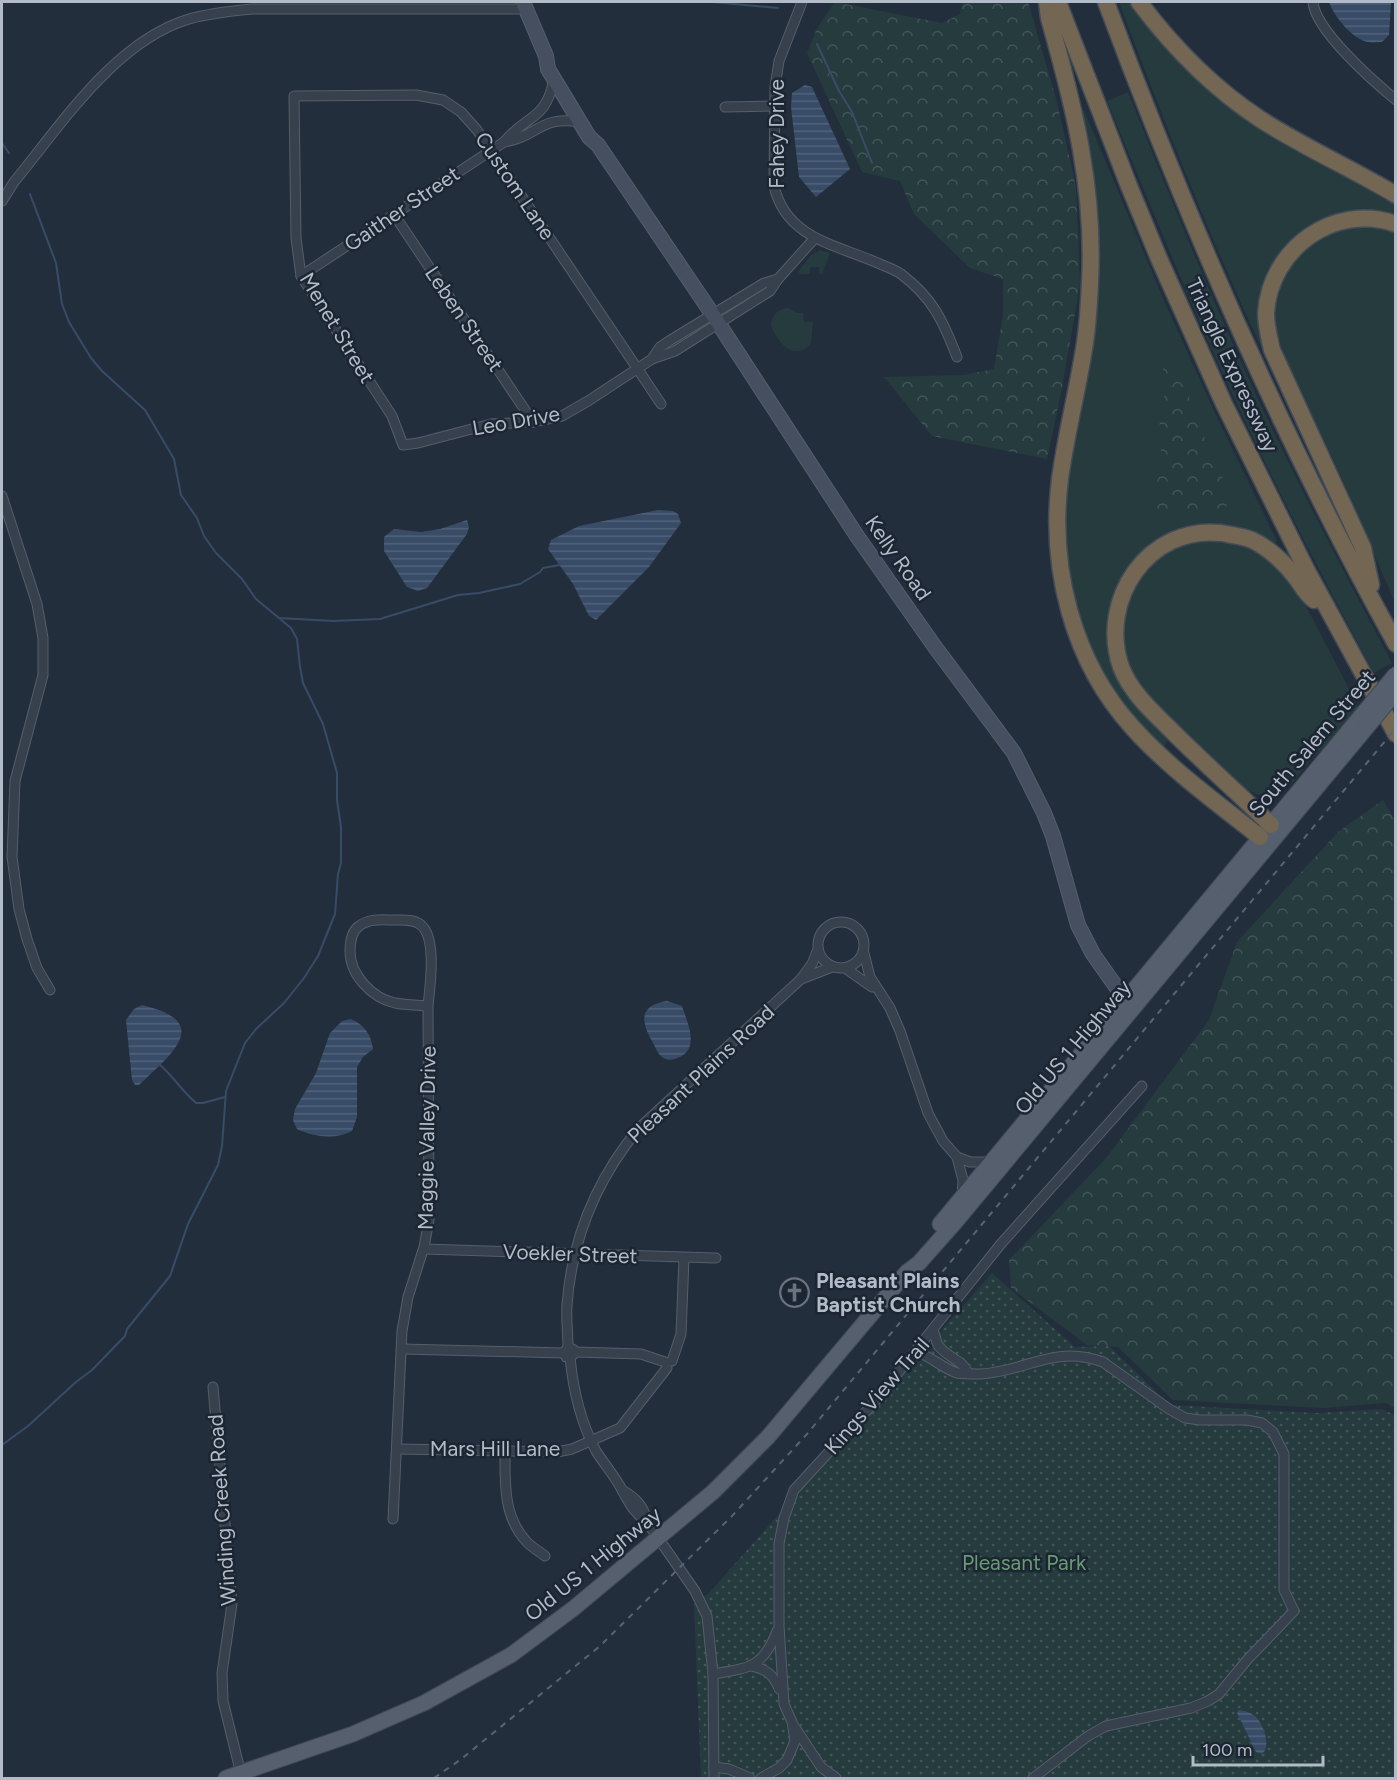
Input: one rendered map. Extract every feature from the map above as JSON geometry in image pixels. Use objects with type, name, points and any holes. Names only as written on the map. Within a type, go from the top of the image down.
[{"type":"highway","points":[[1047,2],[1049,18],[1081,140],[1091,228],[1090,279],[1084,349],[1062,467],[1058,506],[1060,572],[1068,611],[1080,644],[1094,672],[1115,706],[1133,728],[1155,750],[1270,835]]},
{"type":"highway","name":"Triangle Expressway","points":[[1058,2],[1120,164],[1187,323],[1265,488],[1395,734]]},
{"type":"highway","name":"Triangle Expressway","points":[[1106,2],[1174,177],[1218,280],[1320,498],[1395,644]]},
{"type":"highway","points":[[1139,2],[1178,49],[1214,83],[1259,119],[1395,195]]},
{"type":"highway","points":[[1376,607],[1363,548],[1272,350],[1267,330],[1266,312],[1277,274],[1289,254],[1301,241],[1329,224],[1344,220],[1375,219],[1395,224]]},
{"type":"highway","points":[[1270,835],[1133,689],[1122,669],[1117,650],[1115,628],[1118,605],[1126,585],[1138,568],[1154,552],[1172,541],[1190,535],[1212,532],[1252,540],[1268,550],[1295,576],[1309,596],[1331,614]]},
{"type":"main road","name":"South Salem Street","points":[[1270,835],[1364,721],[1395,674]]},
{"type":"main road","name":"South Salem Street","points":[[1364,721],[1395,692]]},
{"type":"main road","name":"Old US 1 Highway","points":[[233,1776],[353,1734],[424,1703],[511,1655],[574,1608],[713,1492],[768,1437],[907,1272],[919,1263],[957,1220],[1129,1005],[1270,835]]},
{"type":"main road","name":"Old US 1 Highway","points":[[907,1272],[913,1258],[962,1196],[1129,1005]]},
{"type":"street","name":"Fahey Drive","points":[[802,2],[779,61],[774,106],[774,186],[777,200],[797,226],[814,238],[899,273],[925,295],[942,318],[957,357]]},
{"type":"street","points":[[1313,2],[1321,22],[1344,52],[1395,100]]},
{"type":"street","points":[[2,201],[14,182],[108,70],[145,39],[188,19],[219,12],[252,9],[524,5]]},
{"type":"street","name":"Kelly Road","points":[[524,5],[546,56],[548,69],[579,122],[589,137],[598,145],[716,319],[857,537],[1014,753],[1053,836],[1078,925],[1093,954],[1129,1005]]},
{"type":"street","name":"Kelly Road","points":[[546,56],[555,66],[594,133],[598,145]]},
{"type":"street","name":"Gaither Street","points":[[504,142],[512,132],[545,107],[554,79]]},
{"type":"street","name":"Custom Lane","points":[[294,96],[416,95],[443,100],[461,112],[477,130],[661,404]]},
{"type":"street","name":"Menet Street","points":[[294,96],[296,238],[301,276],[392,416],[403,445]]},
{"type":"street","points":[[725,107],[774,106]]},
{"type":"street","name":"Gaither Street","points":[[301,276],[504,142],[517,140],[552,122],[579,122]]},
{"type":"street","name":"Leben Street","points":[[395,216],[533,422]]},
{"type":"street","name":"Leo Drive","points":[[403,445],[491,424],[533,422],[562,416],[652,359],[675,351],[716,319],[770,291],[814,238]]},
{"type":"street","points":[[2,496],[37,604],[43,638],[43,675],[15,781],[12,857],[22,919],[37,968],[50,990]]},
{"type":"street","name":"Maggie Valley Drive","points":[[393,1519],[402,1349],[408,1297],[424,1249],[429,1220],[430,941],[428,932],[421,925],[407,920],[372,920],[359,925],[351,938],[350,946],[352,967],[359,978],[375,993],[394,1003],[428,1006]]},
{"type":"street","points":[[864,952],[854,965],[845,968],[832,967],[825,962],[818,949],[820,934],[825,928],[839,922],[854,925],[860,931],[865,945],[864,952],[870,977],[876,990],[890,1008],[900,1031],[931,1120],[943,1141],[957,1157],[963,1180],[962,1196]]},
{"type":"street","name":"Pleasant Plains Road","points":[[714,1779],[713,1674],[707,1616],[695,1591],[647,1522],[645,1510],[633,1496],[622,1490],[591,1441],[579,1405],[569,1352],[567,1307],[571,1274],[585,1217],[598,1187],[618,1153],[632,1137],[801,979],[812,964],[818,949]]},
{"type":"street","name":"Pleasant Plains Road","points":[[801,979],[832,967]]},
{"type":"street","points":[[845,968],[876,990]]},
{"type":"street","name":"Kings View Trail","points":[[761,1779],[787,1760],[795,1741],[793,1724],[783,1697],[779,1626],[779,1544],[784,1518],[794,1490],[873,1404],[1000,1245],[1142,1086]]},
{"type":"street","points":[[957,1157],[970,1162],[991,1162]]},
{"type":"street","name":"Voekler Street","points":[[424,1249],[716,1258]]},
{"type":"street","name":"Mars Hill Lane","points":[[398,1449],[557,1452],[572,1449],[620,1428],[668,1364],[681,1334],[684,1258]]},
{"type":"street","points":[[933,1330],[938,1344],[949,1355],[966,1366],[968,1373]]},
{"type":"street","points":[[402,1349],[641,1354],[668,1364]]},
{"type":"street","points":[[916,1352],[928,1355],[959,1373],[992,1373],[1055,1356],[1092,1358],[1103,1362],[1185,1418],[1247,1420],[1262,1423],[1273,1432],[1284,1454],[1284,1590],[1294,1611],[1247,1660],[1219,1694],[1191,1708],[1106,1726],[1089,1736],[1033,1779]]},
{"type":"street","name":"Winding Creek Road","points":[[213,1387],[232,1604],[222,1673],[223,1701],[233,1776]]},
{"type":"street","points":[[506,1451],[505,1488],[510,1513],[526,1541],[545,1556]]},
{"type":"street","name":"Kings View Trail","points":[[752,1666],[759,1661],[773,1642],[779,1626]]},
{"type":"street","points":[[713,1674],[752,1666]]},
{"type":"street","name":"Kings View Trail","points":[[752,1666],[764,1669],[776,1680],[783,1697]]},
{"type":"street","points":[[793,1724],[822,1767],[836,1779]]},
{"type":"street","points":[[714,1767],[729,1769],[750,1779]]},
{"type":"green space","points":[[835,2],[942,23],[960,14],[962,2],[1028,2],[1057,102],[1076,187],[1080,284],[1047,459],[932,436],[884,377],[964,375],[994,369],[1003,315],[1003,279],[970,268],[914,214],[900,181],[862,172],[807,53],[817,28]]},
{"type":"green space","points":[[1119,2],[1134,2],[1206,81],[1395,200],[1395,219],[1378,214],[1282,253],[1267,352],[1264,353],[1206,223]]},
{"type":"green space","points":[[1128,92],[1191,246],[1258,399],[1392,663],[1374,673],[1264,461],[1167,245],[1107,101]]},
{"type":"green space","points":[[1084,110],[1165,303],[1277,541],[1271,545],[1211,528],[1133,564],[1111,650],[1171,737],[1161,749],[1107,686],[1080,630],[1064,564],[1063,495],[1085,368],[1080,111]]},
{"type":"green space","points":[[1368,223],[1395,229],[1395,603],[1343,480],[1286,360],[1276,331],[1276,308],[1280,287],[1290,266],[1304,246],[1322,234]]},
{"type":"green space","points":[[820,250],[830,253],[822,274],[819,274],[819,267],[810,267],[810,274],[798,272],[811,255]]},
{"type":"green space","points":[[789,308],[797,313],[803,313],[804,322],[813,322],[811,343],[799,351],[793,351],[783,344],[771,326],[776,313]]},
{"type":"green space","points":[[1167,357],[1174,361],[1187,385],[1191,408],[1232,498],[1229,505],[1195,517],[1154,517],[1157,496],[1156,477],[1161,451],[1159,414],[1166,390],[1162,361]]},
{"type":"green space","points":[[1213,537],[1251,545],[1292,579],[1359,708],[1336,737],[1311,759],[1291,784],[1269,796],[1258,795],[1248,790],[1149,700],[1135,681],[1126,660],[1121,639],[1122,618],[1127,597],[1137,578],[1152,561],[1176,545]]},
{"type":"green space","points":[[1383,800],[1396,822],[1395,1408],[1386,1403],[1323,1408],[1173,1400],[1118,1347],[1087,1345],[1011,1288],[1009,1260],[1107,1157],[1209,1020],[1237,942],[1338,832]]},
{"type":"green space","name":"Pleasant Park","points":[[992,1273],[1075,1347],[1109,1346],[1170,1405],[1316,1413],[1382,1409],[1395,1415],[1395,1778],[701,1778],[694,1604],[710,1592]]},
{"type":"water","points":[[1329,2],[1391,2],[1389,35],[1382,42],[1362,40],[1344,26]]},
{"type":"water","points":[[805,85],[812,87],[850,169],[816,197],[799,177],[791,107],[792,93]]},
{"type":"water","points":[[658,510],[673,511],[678,514],[681,523],[649,567],[596,620],[589,616],[573,584],[548,549],[551,540],[579,526]]},
{"type":"water","points":[[467,520],[469,527],[467,534],[427,588],[418,591],[407,587],[384,551],[384,537],[394,529],[421,532],[440,529]]},
{"type":"water","points":[[667,1001],[682,1006],[691,1041],[686,1053],[671,1060],[659,1054],[644,1020],[647,1010],[658,1003]]},
{"type":"water","points":[[142,1005],[164,1012],[177,1020],[181,1030],[180,1040],[173,1051],[139,1085],[135,1085],[132,1080],[126,1020],[134,1009]]},
{"type":"water","points":[[351,1019],[366,1031],[373,1049],[363,1057],[357,1067],[357,1117],[352,1131],[339,1136],[324,1136],[297,1129],[293,1120],[295,1109],[316,1073],[330,1033],[342,1021]]},
{"type":"water","points":[[1239,1710],[1253,1715],[1262,1726],[1266,1736],[1266,1747],[1262,1754],[1256,1752],[1237,1713]]},
{"type":"waterway","points":[[712,2],[778,8]]},
{"type":"waterway","points":[[817,44],[839,91],[852,112],[872,163]]},
{"type":"waterway","points":[[2,143],[9,153]]},
{"type":"waterway","points":[[2,1445],[28,1426],[92,1370],[125,1336],[127,1329],[170,1276],[188,1224],[218,1165],[222,1146],[226,1091],[245,1043],[256,1029],[284,1003],[318,956],[335,914],[341,863],[337,773],[323,724],[303,683],[297,639],[291,628],[256,599],[242,579],[216,553],[204,536],[197,518],[181,495],[174,459],[145,410],[102,371],[91,358],[69,322],[62,304],[56,263],[30,194]]},
{"type":"waterway","points":[[279,618],[333,621],[380,619],[458,595],[520,584],[543,568],[560,565]]},
{"type":"waterway","points":[[159,1064],[196,1103],[225,1097]]},
{"type":"railway","points":[[434,1778],[460,1760],[600,1646],[732,1516],[807,1434],[1396,728]]},
{"type":"place","name":"Pleasant Plains Baptist Church","points":[[795,1293]]}]
